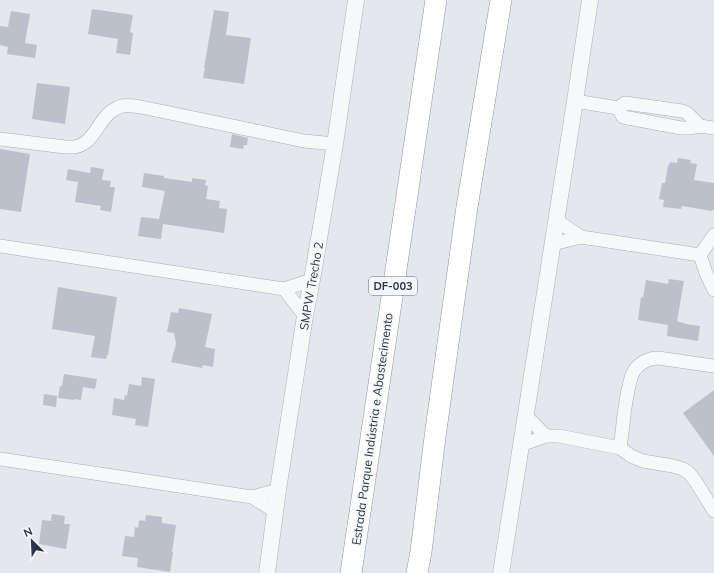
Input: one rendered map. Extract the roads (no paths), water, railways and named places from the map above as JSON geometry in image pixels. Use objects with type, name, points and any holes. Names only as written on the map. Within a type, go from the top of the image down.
[{"type":"highway","name":"Estrada Parque Indústria e Abastecimento","points":[[351,573],[436,0]]},
{"type":"highway","points":[[417,573],[467,206],[501,0]]},
{"type":"street","name":"SMPW Trecho 2","points":[[267,573],[278,490],[305,316],[335,144],[356,0]]},
{"type":"street","points":[[501,573],[576,101],[590,0]]},
{"type":"street","points":[[576,101],[618,108],[623,117],[681,128],[700,126],[714,128]]},
{"type":"street","points":[[0,139],[75,147],[87,142],[106,115],[117,108],[128,106],[142,107],[304,141],[335,144]]},
{"type":"street","points":[[556,220],[581,237]]},
{"type":"street","points":[[700,255],[714,235]]},
{"type":"street","points":[[553,244],[581,237],[700,255]]},
{"type":"street","points":[[0,246],[284,289],[312,280]]},
{"type":"street","points":[[700,255],[714,290]]},
{"type":"street","points":[[284,289],[305,316]]},
{"type":"street","points":[[620,448],[626,397],[631,378],[634,371],[639,366],[653,358],[658,358],[714,366]]},
{"type":"street","points":[[526,416],[546,436]]},
{"type":"street","points":[[521,445],[546,436],[559,436],[620,448],[630,456],[643,462],[673,466],[683,469],[689,473],[696,482],[714,511]]},
{"type":"street","points":[[0,459],[252,497],[276,512]]},
{"type":"street","points":[[252,497],[278,490]]}]
